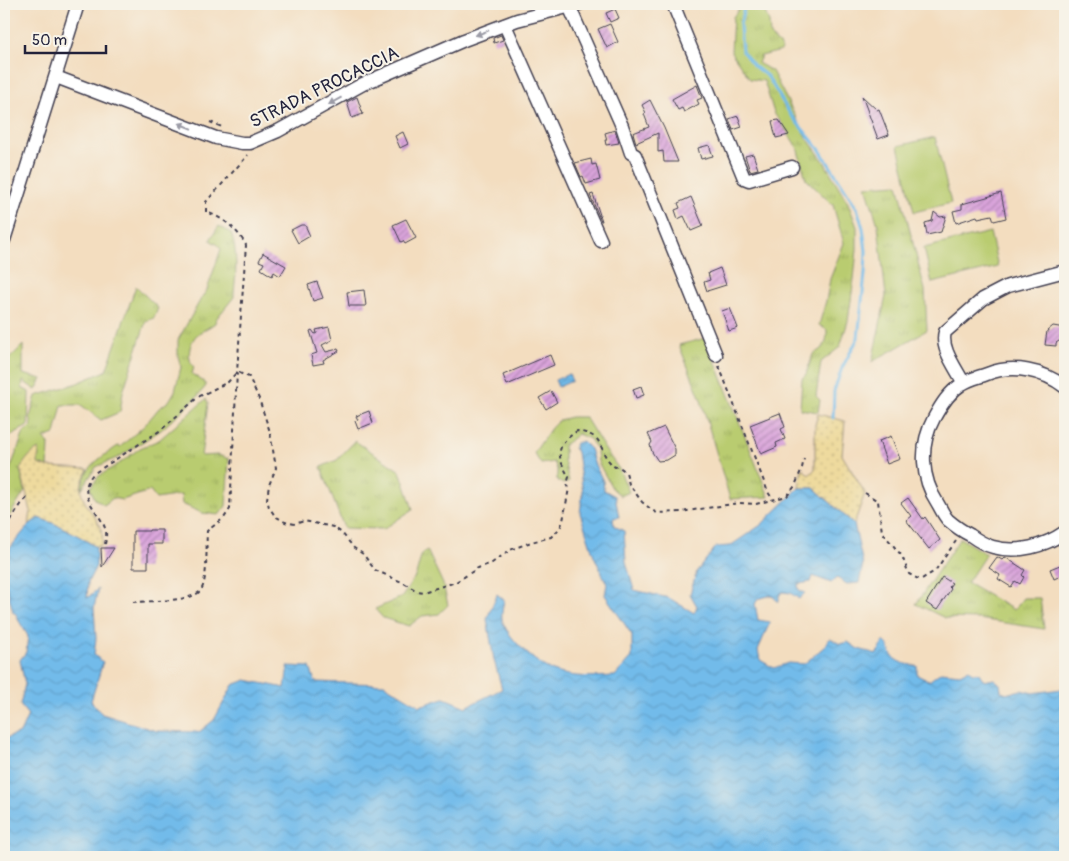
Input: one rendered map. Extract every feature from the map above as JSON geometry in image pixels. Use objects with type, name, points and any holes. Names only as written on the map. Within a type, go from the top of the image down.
[{"type":"street","points":[[4,240],[7,220],[16,203],[78,4]]},
{"type":"street","points":[[673,4],[744,178],[749,180],[792,167]]},
{"type":"street","points":[[574,5],[631,153],[636,155],[716,354]]},
{"type":"street","name":"STRADA PROCACCIA","points":[[56,78],[216,138],[250,143],[278,131],[363,84],[464,40],[505,25],[574,5]]},
{"type":"street","points":[[505,25],[601,241]]},
{"type":"street","points":[[4,207],[16,203]]},
{"type":"street","points":[[963,382],[944,346],[945,332],[983,299],[1008,286],[1065,271]]},
{"type":"street","points":[[1065,387],[1041,373],[1016,369],[995,371],[963,382],[950,393],[938,409],[928,430],[923,447],[924,470],[930,493],[947,519],[962,531],[994,547],[1027,549],[1053,540],[1065,532]]},
{"type":"path","points":[[202,119],[227,128]]},
{"type":"path","points":[[133,602],[192,597],[201,591],[204,581],[207,531],[224,518],[230,509],[246,245],[235,228],[220,217],[206,212],[206,202],[244,161],[249,152],[250,143]]},
{"type":"path","points":[[716,354],[715,358],[768,492],[773,500]]},
{"type":"path","points":[[237,372],[249,377],[260,399],[270,432],[276,468],[269,485],[267,499],[275,516],[285,522],[295,524],[304,521],[333,527],[342,533],[354,548],[363,554],[375,570],[417,591],[423,592],[448,586],[478,568],[492,563],[510,550],[530,542],[551,537],[560,528],[569,488],[567,484],[569,477],[560,460],[560,448],[562,442],[577,431],[590,434],[598,439],[602,444],[606,458],[615,467],[618,466],[626,472],[631,487],[636,491],[642,502],[657,513],[680,512],[739,503],[756,504],[787,496],[795,486],[804,459]]},
{"type":"path","points":[[106,544],[106,530],[90,503],[86,490],[87,481],[93,474],[161,430],[198,397],[228,382],[237,372]]},
{"type":"path","points":[[865,493],[878,502],[882,532],[902,556],[908,574],[920,580],[935,571],[962,531]]},
{"type":"path","points":[[4,524],[9,523],[28,497]]},
{"type":"green space","points":[[739,4],[762,4],[769,22],[770,36],[781,46],[781,51],[761,56],[758,63],[772,71],[806,137],[823,160],[848,203],[857,227],[857,249],[848,321],[840,347],[821,362],[816,396],[820,400],[818,412],[800,409],[802,379],[806,374],[813,354],[820,350],[826,342],[827,330],[819,325],[830,279],[844,243],[833,205],[806,179],[797,147],[774,113],[764,81],[750,79],[731,52],[733,17],[739,9]]},
{"type":"green space","points":[[935,137],[951,203],[914,212],[898,146]]},
{"type":"green space","points":[[898,184],[925,290],[927,330],[872,362],[886,296],[878,225],[866,186]]},
{"type":"green space","points":[[219,226],[231,233],[235,248],[234,297],[216,319],[215,323],[198,334],[192,341],[189,355],[194,367],[192,374],[204,382],[206,386],[197,397],[161,430],[119,457],[96,467],[81,490],[89,469],[105,455],[118,446],[120,447],[145,425],[159,408],[169,401],[175,391],[181,367],[178,356],[178,340],[207,290],[221,249],[211,241]]},
{"type":"green space","points":[[990,232],[998,267],[932,283],[924,248]]},
{"type":"green space","points":[[136,286],[158,308],[154,318],[146,321],[123,392],[120,412],[101,420],[81,405],[62,405],[55,434],[44,438],[49,444],[48,467],[37,464],[38,449],[20,469],[25,491],[10,515],[4,516],[4,486],[24,432],[32,427],[30,417],[36,396],[75,384],[106,371]]},
{"type":"green space","points":[[706,338],[769,497],[730,499],[700,397],[679,345]]},
{"type":"green space","points":[[23,345],[23,374],[42,379],[36,390],[23,381],[22,388],[29,392],[28,426],[13,434],[4,442],[4,364]]},
{"type":"green space","points":[[206,399],[208,403],[201,456],[218,455],[229,459],[226,506],[219,515],[202,513],[182,504],[181,495],[156,499],[150,491],[122,500],[113,498],[104,505],[95,499],[90,488],[99,476],[140,448],[159,440]]},
{"type":"green space","points":[[571,417],[585,417],[619,469],[629,492],[621,496],[612,488],[598,462],[597,450],[590,439],[578,434],[564,445],[564,461],[569,481],[563,484],[557,480],[557,469],[554,462],[541,464],[534,453],[551,428],[559,420]]},
{"type":"green space","points":[[355,441],[400,471],[413,509],[384,529],[344,528],[321,467],[337,460]]},
{"type":"green space","points":[[960,538],[986,554],[967,583],[1014,610],[1023,598],[1040,598],[1044,629],[979,619],[945,618],[916,604]]},
{"type":"green space","points":[[427,550],[443,584],[448,605],[439,614],[422,616],[409,626],[383,618],[375,609],[402,597],[416,575],[422,553]]},
{"type":"sand","points":[[818,414],[845,421],[842,455],[865,493],[854,524],[814,488],[799,488],[802,468],[809,475],[815,469],[815,425]]},
{"type":"sand","points":[[39,449],[38,464],[48,467],[88,469],[81,485],[82,494],[84,501],[97,520],[102,536],[102,545],[96,547],[68,530],[38,518],[29,525],[31,511],[20,469],[30,455]]},
{"type":"water","points":[[569,374],[572,381],[558,387],[555,380]]},
{"type":"water","points":[[582,441],[590,449],[594,463],[603,481],[604,490],[615,496],[619,517],[613,518],[614,526],[624,531],[626,562],[634,590],[669,598],[694,613],[697,606],[690,594],[697,571],[716,547],[730,546],[761,525],[799,488],[814,488],[854,524],[863,564],[859,583],[847,584],[837,578],[831,583],[813,576],[811,582],[798,584],[798,589],[805,593],[799,599],[791,593],[782,592],[779,596],[779,602],[771,595],[758,599],[755,604],[758,620],[770,622],[758,650],[760,660],[774,668],[788,663],[804,664],[824,647],[830,638],[840,644],[848,642],[858,649],[877,654],[884,641],[894,658],[901,663],[917,666],[917,675],[929,681],[941,672],[960,674],[969,669],[972,673],[979,673],[984,681],[994,679],[1000,684],[1001,691],[1006,694],[1021,690],[1033,693],[1061,689],[1065,691],[1065,857],[4,857],[4,739],[20,733],[28,715],[20,705],[25,684],[20,660],[26,652],[28,636],[17,615],[13,612],[4,569],[10,548],[29,525],[38,518],[68,530],[96,547],[96,566],[88,582],[87,598],[98,589],[94,608],[96,638],[94,655],[103,662],[91,701],[102,714],[157,731],[199,732],[214,720],[233,685],[246,680],[285,688],[288,666],[310,667],[315,682],[384,684],[420,706],[444,698],[466,707],[502,689],[494,660],[487,619],[497,594],[504,600],[502,619],[509,634],[530,656],[553,671],[576,676],[615,676],[632,657],[632,635],[605,595],[607,584],[594,556],[580,513],[583,492],[577,452],[574,448],[576,443]]},
{"type":"building","points":[[615,9],[619,18],[610,22],[606,13]]},
{"type":"building","points":[[610,24],[618,42],[607,48],[598,29]]},
{"type":"building","points":[[501,35],[503,40],[494,43],[493,38]]},
{"type":"building","points":[[697,85],[702,98],[697,100],[699,104],[684,112],[682,108],[678,110],[672,99]]},
{"type":"building","points":[[862,96],[877,110],[879,109],[889,135],[878,139]]},
{"type":"building","points":[[357,97],[363,114],[352,118],[347,102]]},
{"type":"building","points":[[650,100],[678,162],[664,162],[663,151],[658,152],[658,133],[636,143],[633,133],[649,127],[642,105]]},
{"type":"building","points":[[738,116],[742,127],[733,130],[729,119]]},
{"type":"building","points":[[779,120],[789,135],[776,138],[772,121]]},
{"type":"building","points":[[615,130],[619,143],[606,145],[605,133]]},
{"type":"building","points":[[403,132],[408,144],[400,148],[395,136]]},
{"type":"building","points":[[709,145],[713,156],[701,159],[698,148]]},
{"type":"building","points":[[753,154],[758,169],[750,171],[745,156]]},
{"type":"building","points":[[591,159],[592,165],[596,164],[600,180],[586,184],[575,163]]},
{"type":"building","points":[[1001,193],[1006,218],[994,221],[992,215],[978,218],[977,216],[956,223],[953,211],[962,209],[962,204]]},
{"type":"building","points":[[593,194],[602,221],[590,195]]},
{"type":"building","points":[[691,197],[703,226],[691,231],[684,216],[678,219],[675,210],[680,208],[678,203]]},
{"type":"building","points":[[934,212],[940,217],[946,216],[941,232],[927,235],[925,223],[932,221]]},
{"type":"building","points":[[406,219],[416,238],[405,244],[403,241],[401,242],[393,225]]},
{"type":"building","points":[[305,225],[310,236],[298,243],[291,230]]},
{"type":"building","points":[[263,253],[286,266],[280,276],[274,272],[272,276],[261,269],[264,263],[259,261]]},
{"type":"building","points":[[720,268],[726,285],[707,291],[704,282],[710,280],[708,273]]},
{"type":"building","points":[[317,282],[323,298],[313,301],[308,285]]},
{"type":"building","points":[[364,290],[366,306],[349,306],[347,292]]},
{"type":"building","points":[[730,308],[738,328],[729,331],[722,311]]},
{"type":"building","points":[[1053,326],[1065,328],[1065,337],[1056,343],[1056,346],[1045,345],[1047,331]]},
{"type":"building","points":[[329,327],[332,340],[322,345],[326,352],[338,349],[339,351],[323,360],[324,363],[313,365],[311,355],[317,353],[310,331],[312,330],[315,334],[317,333],[316,330]]},
{"type":"building","points":[[550,355],[554,365],[507,385],[503,375]]},
{"type":"building","points":[[641,386],[644,395],[636,398],[633,389]]},
{"type":"building","points":[[551,391],[557,402],[546,409],[539,398]]},
{"type":"building","points":[[369,411],[373,423],[358,429],[355,421],[358,420],[356,416]]},
{"type":"building","points":[[780,413],[785,427],[781,429],[785,439],[776,443],[777,447],[761,454],[750,425]]},
{"type":"building","points":[[664,427],[675,449],[675,455],[667,460],[658,461],[652,452],[650,445],[652,442],[648,434]]},
{"type":"building","points":[[891,436],[900,459],[887,464],[879,441]]},
{"type":"building","points":[[908,498],[923,519],[925,517],[940,540],[929,549],[906,520],[911,516],[901,503]]},
{"type":"building","points":[[162,530],[162,544],[148,544],[148,568],[133,568],[133,531]]},
{"type":"building","points":[[101,548],[114,548],[102,567]]},
{"type":"building","points":[[997,557],[1002,560],[1005,557],[1025,570],[1020,584],[1015,581],[1011,587],[998,579],[1000,575],[989,568]]},
{"type":"building","points":[[1065,563],[1065,574],[1054,579],[1050,569]]},
{"type":"building","points":[[942,577],[952,583],[949,587],[951,589],[937,610],[926,603]]},
{"type":"waterway","points":[[745,4],[740,25],[742,51],[754,66],[768,77],[790,114],[820,150],[857,208],[863,228],[866,251],[865,274],[858,338],[842,368],[834,391],[833,418]]}]
